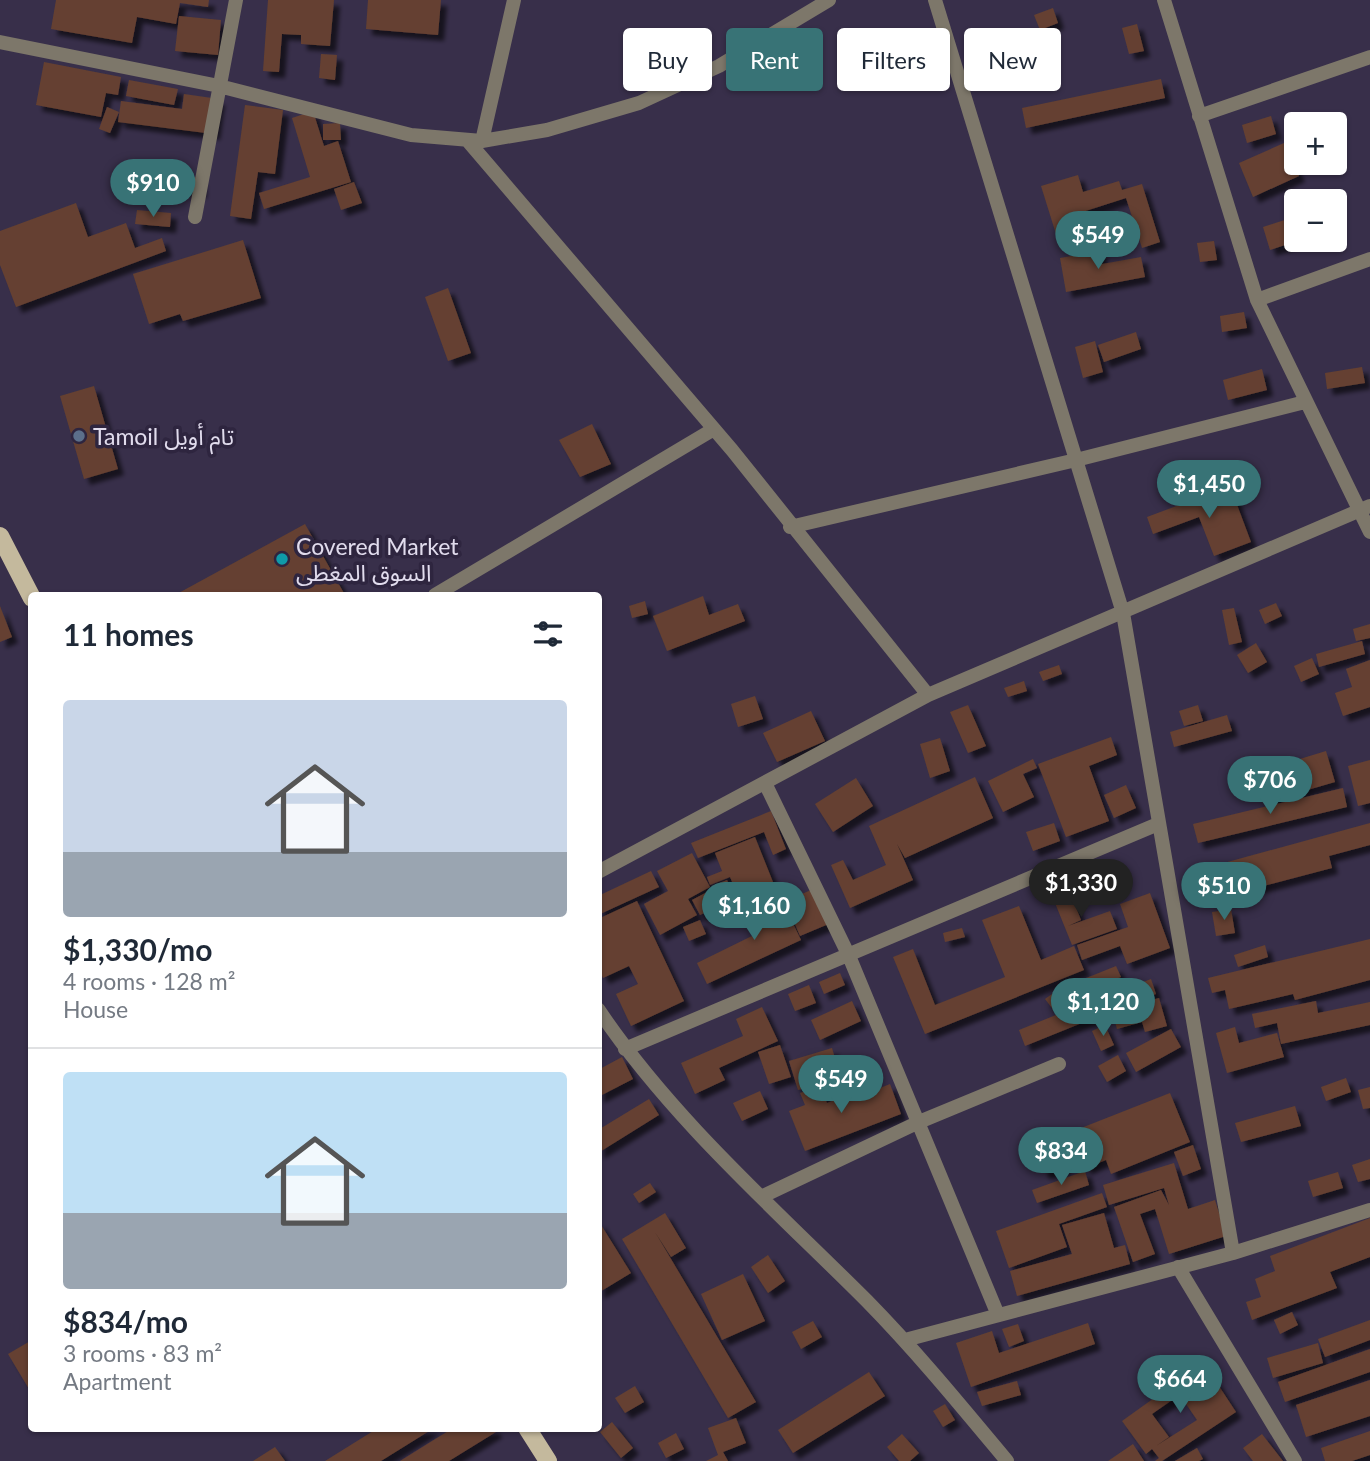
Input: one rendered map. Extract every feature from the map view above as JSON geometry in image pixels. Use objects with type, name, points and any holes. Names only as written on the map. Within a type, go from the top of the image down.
[{"type":"main road","points":[[1,539],[29,592]]},
{"type":"main road","points":[[530,1432],[548,1461]]},
{"type":"street","points":[[195,217],[236,0]]},
{"type":"street","points":[[475,141],[514,0]]},
{"type":"street","points":[[0,42],[219,86],[411,135],[475,141],[547,130],[639,103],[719,66],[829,0]]},
{"type":"street","points":[[935,0],[1123,613],[1158,824],[1194,1012],[1233,1253]]},
{"type":"street","points":[[1164,0],[1257,300],[1305,402],[1365,508],[1370,532]]},
{"type":"street","points":[[1199,116],[1370,57]]},
{"type":"street","points":[[475,141],[714,429],[790,527],[928,695]]},
{"type":"street","points":[[1257,300],[1370,259]]},
{"type":"street","points":[[790,527],[1076,460],[1305,402]]},
{"type":"street","points":[[440,592],[714,429]]},
{"type":"street","points":[[602,870],[928,695],[1365,508]]},
{"type":"street","points":[[765,783],[849,956],[998,1315]]},
{"type":"street","points":[[625,1049],[1158,824]]},
{"type":"street","points":[[602,1015],[625,1049],[761,1197],[905,1340],[1007,1461]]},
{"type":"street","points":[[761,1197],[919,1122],[1059,1064]]},
{"type":"street","points":[[905,1340],[1233,1253],[1370,1210]]},
{"type":"street","points":[[1178,1267],[1295,1461]]},
{"type":"building","points":[[56,0],[209,0],[208,7],[180,3],[176,24],[137,17],[132,43],[51,29]]},
{"type":"building","points":[[268,0],[334,0],[330,46],[301,44],[301,35],[282,34],[279,72],[263,71]]},
{"type":"building","points":[[368,0],[441,0],[438,35],[366,29]]},
{"type":"building","points":[[1053,8],[1058,23],[1039,28],[1034,15]]},
{"type":"building","points":[[179,16],[221,20],[218,55],[175,51]]},
{"type":"building","points":[[1137,24],[1144,51],[1129,54],[1122,28]]},
{"type":"building","points":[[321,54],[337,55],[335,80],[319,78]]},
{"type":"building","points":[[44,62],[121,77],[118,95],[106,93],[101,117],[36,105]]},
{"type":"building","points":[[1161,79],[1165,98],[1026,128],[1022,108]]},
{"type":"building","points":[[129,80],[178,89],[174,105],[126,96]]},
{"type":"building","points":[[184,94],[219,99],[214,134],[118,122],[121,101],[182,109]]},
{"type":"building","points":[[245,105],[283,110],[275,174],[258,172],[251,219],[230,216]]},
{"type":"building","points":[[107,107],[119,112],[110,133],[99,129]]},
{"type":"building","points":[[313,111],[324,146],[338,141],[351,182],[264,209],[259,193],[310,177],[292,118]]},
{"type":"building","points":[[1271,116],[1276,134],[1247,143],[1242,125]]},
{"type":"building","points":[[340,123],[341,140],[323,140],[323,124]]},
{"type":"building","points":[[1284,143],[1284,175],[1299,176],[1253,197],[1239,163]]},
{"type":"building","points":[[138,165],[168,168],[166,186],[137,183]]},
{"type":"building","points":[[1078,175],[1083,192],[1119,181],[1122,190],[1142,184],[1160,242],[1142,248],[1126,198],[1067,217],[1071,230],[1056,234],[1041,186]]},
{"type":"building","points":[[184,177],[200,177],[201,192],[185,193]]},
{"type":"building","points":[[354,182],[362,203],[341,210],[334,189]]},
{"type":"building","points":[[76,203],[88,237],[126,223],[135,248],[162,238],[166,251],[16,307],[0,265],[0,231]]},
{"type":"building","points":[[137,210],[171,213],[170,227],[135,224]]},
{"type":"building","points":[[1284,220],[1284,245],[1270,250],[1263,227]]},
{"type":"building","points":[[243,240],[261,298],[183,321],[180,314],[149,324],[133,274]]},
{"type":"building","points":[[1214,241],[1217,260],[1200,262],[1197,243]]},
{"type":"building","points":[[1100,251],[1102,264],[1141,257],[1145,277],[1066,292],[1060,258]]},
{"type":"building","points":[[448,288],[471,353],[448,361],[425,297]]},
{"type":"building","points":[[1244,312],[1247,328],[1222,332],[1220,316]]},
{"type":"building","points":[[1136,332],[1141,349],[1104,362],[1098,345]]},
{"type":"building","points":[[1095,341],[1103,372],[1083,378],[1075,347]]},
{"type":"building","points":[[1362,367],[1365,383],[1327,389],[1325,373]]},
{"type":"building","points":[[1262,369],[1267,390],[1228,400],[1223,380]]},
{"type":"building","points":[[94,386],[118,469],[84,479],[60,396]]},
{"type":"building","points":[[592,424],[611,464],[580,477],[559,440]]},
{"type":"building","points":[[1230,486],[1251,542],[1214,556],[1199,517],[1153,534],[1147,517]]},
{"type":"building","name":"Covered Market السوق المغطى","points":[[305,524],[343,592],[180,592]]},
{"type":"building","points":[[703,596],[709,615],[738,604],[745,621],[667,651],[653,616]]},
{"type":"building","points":[[645,601],[648,614],[632,618],[629,606]]},
{"type":"building","points":[[1276,603],[1282,616],[1265,624],[1259,610]]},
{"type":"building","points":[[0,606],[12,637],[0,642]]},
{"type":"building","points":[[1234,608],[1242,642],[1229,645],[1222,610]]},
{"type":"building","points":[[1370,624],[1370,638],[1356,641],[1353,629]]},
{"type":"building","points":[[1362,641],[1365,654],[1319,667],[1316,654]]},
{"type":"building","points":[[1256,643],[1267,662],[1248,673],[1237,655]]},
{"type":"building","points":[[1312,658],[1319,674],[1301,682],[1294,666]]},
{"type":"building","points":[[1370,660],[1370,707],[1343,716],[1335,693],[1352,687],[1346,669]]},
{"type":"building","points":[[1059,665],[1062,674],[1043,681],[1039,672]]},
{"type":"building","points":[[1024,681],[1027,691],[1008,697],[1004,688]]},
{"type":"building","points":[[755,696],[763,719],[738,727],[731,704]]},
{"type":"building","points":[[968,705],[986,746],[968,753],[950,712]]},
{"type":"building","points":[[1198,705],[1203,721],[1184,726],[1179,711]]},
{"type":"building","points":[[811,711],[825,741],[777,762],[763,733]]},
{"type":"building","points":[[1227,715],[1232,731],[1174,747],[1170,732]]},
{"type":"building","points":[[1111,737],[1117,755],[1089,766],[1109,821],[1066,837],[1038,764]]},
{"type":"building","points":[[940,738],[950,771],[930,778],[920,744]]},
{"type":"building","points":[[1326,751],[1335,782],[1263,803],[1254,773]]},
{"type":"building","points":[[1033,759],[1037,768],[1023,774],[1034,797],[1003,812],[988,781]]},
{"type":"building","points":[[1370,760],[1370,803],[1358,806],[1348,766]]},
{"type":"building","points":[[975,777],[993,818],[905,858],[897,844],[913,880],[850,908],[831,865],[843,860],[853,880],[886,865],[869,826]]},
{"type":"building","points":[[856,778],[873,806],[833,832],[815,804]]},
{"type":"building","points":[[1126,785],[1136,808],[1114,818],[1104,795]]},
{"type":"building","points":[[1343,788],[1347,807],[1198,843],[1193,824]]},
{"type":"building","points":[[771,811],[786,849],[773,855],[764,832],[698,858],[691,843]]},
{"type":"building","points":[[1054,823],[1060,841],[1033,851],[1026,832]]},
{"type":"building","points":[[1370,823],[1370,845],[1329,856],[1332,868],[1210,900],[1202,869]]},
{"type":"building","points":[[755,837],[779,897],[744,910],[730,877],[710,885],[707,877],[722,871],[715,853]]},
{"type":"building","points":[[692,853],[710,887],[688,899],[697,915],[660,935],[644,904],[668,891],[657,871]]},
{"type":"building","points":[[1110,870],[1116,888],[1095,895],[1089,878]]},
{"type":"building","points":[[651,871],[659,887],[602,913],[602,894]]},
{"type":"building","points":[[727,880],[736,899],[721,905],[712,886]]},
{"type":"building","points":[[1068,887],[1081,920],[1068,926],[1110,911],[1117,929],[1072,945],[1051,893]]},
{"type":"building","points":[[816,888],[831,923],[800,936],[785,901]]},
{"type":"building","points":[[711,890],[719,906],[700,915],[692,900]]},
{"type":"building","points":[[1150,893],[1170,948],[1127,964],[1120,946],[1082,960],[1077,945],[1128,927],[1120,904]]},
{"type":"building","points":[[781,898],[801,940],[707,984],[697,963],[758,933],[748,913]]},
{"type":"building","points":[[637,901],[684,1001],[631,1026],[616,994],[638,984],[629,966],[603,978],[602,917]]},
{"type":"building","points":[[1019,906],[1041,960],[1074,946],[1084,970],[925,1034],[893,957],[913,949],[935,1005],[1005,977],[982,920]]},
{"type":"building","points":[[1231,909],[1235,933],[1216,936],[1212,912]]},
{"type":"building","points":[[700,920],[706,934],[689,941],[683,927]]},
{"type":"building","points":[[962,928],[965,937],[945,942],[943,933]]},
{"type":"building","points":[[1370,939],[1370,980],[1295,1000],[1293,994],[1229,1009],[1225,990],[1212,993],[1208,978]]},
{"type":"building","points":[[1265,945],[1268,957],[1238,967],[1234,955]]},
{"type":"building","points":[[1116,966],[1121,977],[1098,986],[1109,1012],[1025,1046],[1019,1030],[1083,1004],[1074,983]]},
{"type":"building","points":[[840,973],[845,985],[824,994],[819,982]]},
{"type":"building","points":[[1151,979],[1156,994],[1131,1004],[1125,989]]},
{"type":"building","points":[[809,985],[816,1003],[795,1011],[788,994]]},
{"type":"building","points":[[1065,985],[1074,999],[1055,1012],[1045,999]]},
{"type":"building","points":[[1124,989],[1129,1006],[1159,998],[1167,1026],[1145,1032],[1142,1022],[1117,1029],[1107,994]]},
{"type":"building","points":[[852,1001],[861,1021],[820,1040],[811,1020]]},
{"type":"building","points":[[1316,1001],[1318,1013],[1370,1002],[1370,1025],[1281,1044],[1277,1023],[1255,1028],[1252,1014]]},
{"type":"building","points":[[762,1007],[778,1041],[719,1068],[725,1080],[695,1094],[681,1063],[743,1036],[736,1019]]},
{"type":"building","points":[[1105,1025],[1114,1045],[1101,1051],[1092,1031]]},
{"type":"building","points":[[1235,1027],[1239,1043],[1277,1033],[1284,1057],[1227,1073],[1216,1033]]},
{"type":"building","points":[[1171,1029],[1181,1047],[1136,1072],[1126,1053]]},
{"type":"building","points":[[780,1045],[791,1077],[769,1084],[758,1052]]},
{"type":"building","points":[[832,1048],[843,1086],[826,1091],[824,1083],[798,1090],[789,1061]]},
{"type":"building","points":[[1118,1055],[1126,1071],[1107,1082],[1098,1066]]},
{"type":"building","points":[[622,1057],[633,1079],[602,1095],[602,1068]]},
{"type":"building","points":[[1346,1078],[1351,1092],[1326,1101],[1321,1087]]},
{"type":"building","points":[[890,1084],[901,1114],[805,1151],[789,1111],[805,1105],[800,1093],[820,1086],[827,1103],[858,1091],[860,1096]]},
{"type":"building","points":[[1370,1087],[1370,1108],[1363,1109],[1358,1090]]},
{"type":"building","points":[[760,1091],[768,1109],[742,1121],[733,1103]]},
{"type":"building","points":[[1170,1093],[1190,1142],[1111,1174],[1106,1160],[1086,1168],[1071,1132]]},
{"type":"building","points":[[649,1099],[659,1115],[602,1151],[602,1128]]},
{"type":"building","points":[[1295,1106],[1301,1126],[1241,1142],[1235,1123]]},
{"type":"building","points":[[1071,1136],[1076,1152],[1041,1163],[1036,1147]]},
{"type":"building","points":[[1193,1145],[1201,1169],[1183,1176],[1174,1152]]},
{"type":"building","points":[[1062,1159],[1065,1168],[1043,1173],[1041,1165]]},
{"type":"building","points":[[1370,1159],[1370,1179],[1358,1182],[1352,1165]]},
{"type":"building","points":[[1174,1163],[1188,1209],[1215,1200],[1226,1236],[1169,1254],[1155,1209],[1140,1214],[1155,1254],[1133,1262],[1114,1207],[1161,1190],[1169,1205],[1164,1188],[1109,1205],[1103,1185]]},
{"type":"building","points":[[1085,1171],[1089,1185],[1037,1203],[1032,1190]]},
{"type":"building","points":[[1338,1172],[1343,1188],[1313,1197],[1308,1181]]},
{"type":"building","points":[[650,1183],[656,1192],[639,1203],[633,1194]]},
{"type":"building","points":[[1102,1193],[1107,1207],[1059,1224],[1067,1247],[1009,1268],[996,1231]]},
{"type":"building","points":[[665,1213],[686,1248],[671,1257],[655,1232],[756,1402],[728,1418],[622,1239]]},
{"type":"building","points":[[1104,1213],[1114,1248],[1125,1245],[1130,1264],[1017,1296],[1010,1271],[1072,1254],[1062,1225]]},
{"type":"building","points":[[1370,1218],[1370,1257],[1330,1272],[1337,1288],[1252,1320],[1246,1302],[1261,1297],[1255,1279],[1275,1271],[1270,1256]]},
{"type":"building","points":[[602,1226],[631,1273],[602,1291]]},
{"type":"building","points":[[768,1255],[785,1281],[768,1293],[751,1267]]},
{"type":"building","points":[[743,1274],[765,1321],[722,1340],[701,1294]]},
{"type":"building","points":[[1292,1312],[1298,1325],[1280,1334],[1274,1320]]},
{"type":"building","points":[[1370,1320],[1370,1340],[1325,1357],[1318,1339]]},
{"type":"building","points":[[813,1321],[822,1337],[801,1349],[792,1332]]},
{"type":"building","points":[[1088,1323],[1095,1344],[971,1387],[956,1343],[992,1331],[999,1353]]},
{"type":"building","points":[[1018,1324],[1024,1341],[1009,1347],[1002,1329]]},
{"type":"building","points":[[28,1342],[28,1387],[8,1354]]},
{"type":"building","points":[[1318,1343],[1323,1363],[1273,1378],[1267,1358]]},
{"type":"building","points":[[1370,1349],[1370,1372],[1285,1402],[1278,1382]]},
{"type":"building","points":[[1203,1363],[1211,1373],[1152,1414],[1169,1437],[1156,1446],[1197,1420],[1184,1401],[1215,1380],[1236,1412],[1162,1461],[1155,1461],[1159,1458],[1152,1449],[1146,1454],[1122,1421]]},
{"type":"building","points":[[869,1372],[885,1396],[793,1453],[778,1430]]},
{"type":"building","points":[[1370,1380],[1370,1416],[1306,1437],[1296,1405]]},
{"type":"building","points":[[1017,1381],[1021,1395],[982,1406],[977,1392]]},
{"type":"building","points":[[635,1386],[644,1402],[625,1413],[615,1398]]},
{"type":"building","points":[[945,1404],[955,1420],[943,1427],[933,1411]]},
{"type":"building","points":[[736,1418],[746,1443],[723,1452],[728,1461],[706,1461],[718,1455],[708,1428]]},
{"type":"building","points":[[612,1422],[633,1448],[621,1458],[600,1432]]},
{"type":"building","points":[[1370,1431],[1370,1455],[1352,1461],[1325,1461],[1321,1448]]},
{"type":"building","points":[[372,1432],[428,1432],[381,1461],[325,1461]]},
{"type":"building","points":[[447,1432],[496,1432],[449,1461],[400,1461]]},
{"type":"building","points":[[676,1433],[684,1449],[666,1458],[658,1443]]},
{"type":"building","points":[[902,1434],[919,1453],[910,1461],[899,1461],[887,1447]]},
{"type":"building","points":[[1262,1434],[1283,1461],[1253,1461],[1243,1448]]},
{"type":"building","points":[[1133,1444],[1144,1461],[1108,1461]]},
{"type":"building","points":[[275,1447],[285,1461],[253,1461]]},
{"type":"building","points":[[1197,1448],[1203,1459],[1175,1461]]},
{"type":"place","name":"Tamoil تام أويل","points":[[79,436]]},
{"type":"place","name":"Covered Market السوق المغطى","points":[[282,559]]}]
